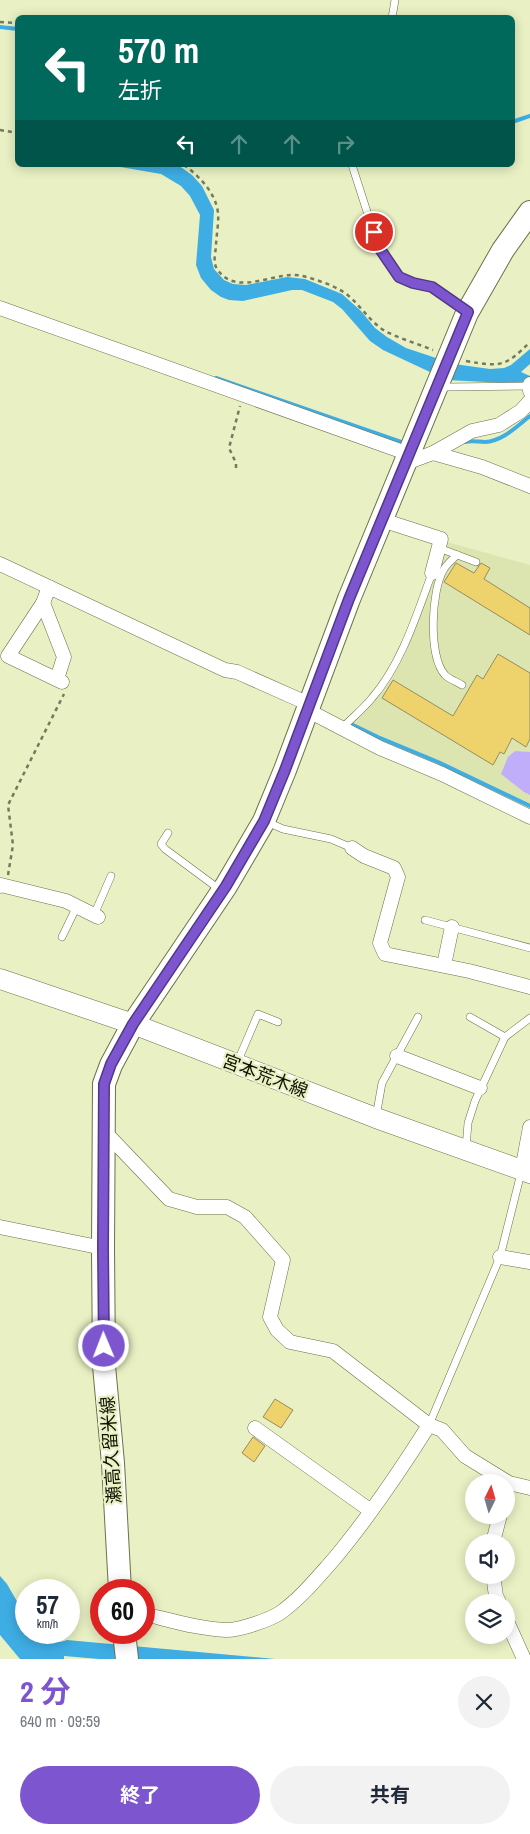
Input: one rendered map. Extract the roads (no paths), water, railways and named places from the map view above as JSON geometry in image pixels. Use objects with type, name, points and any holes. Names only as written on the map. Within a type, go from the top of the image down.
[{"type":"main road","name":"瀬高久留米線","points":[[119,1579],[104,1366],[104,1084],[111,1064],[133,1024],[222,891],[264,821],[349,599],[407,459],[454,359],[468,312],[503,250],[530,212]]},
{"type":"main road","name":"宮本荒木線","points":[[0,978],[133,1024],[376,1118],[526,1172]]},
{"type":"main road","points":[[125,1644],[127,1659]]},
{"type":"street","points":[[0,308],[243,394],[407,459],[433,453],[472,431],[499,425],[521,411],[530,401]]},
{"type":"street","points":[[530,385],[530,391]]},
{"type":"street","points":[[433,453],[482,467],[530,486]]},
{"type":"street","points":[[382,520],[441,539],[432,573]]},
{"type":"street","points":[[0,564],[225,670],[237,672],[308,707],[380,748],[442,774],[530,817]]},
{"type":"street","points":[[42,603],[64,657],[60,681],[8,656],[42,603],[49,587]]},
{"type":"street","points":[[352,848],[364,856],[394,868],[398,877],[380,943],[385,954],[444,965],[530,987]]},
{"type":"street","points":[[3,886],[66,901],[96,916]]},
{"type":"street","points":[[444,965],[452,927]]},
{"type":"street","points":[[397,1056],[480,1088]]},
{"type":"street","points":[[526,1172],[530,1127]]},
{"type":"street","points":[[103,1130],[169,1199],[197,1207],[228,1207],[245,1217],[283,1260],[270,1317],[277,1330],[290,1342],[333,1351],[429,1425],[442,1430],[465,1456],[489,1474]]},
{"type":"street","points":[[0,1226],[103,1248]]},
{"type":"street","points":[[500,1257],[530,1262]]},
{"type":"street","points":[[155,1617],[185,1624],[227,1630],[265,1621],[280,1613],[304,1593],[351,1539],[429,1425]]},
{"type":"street","points":[[255,1428],[371,1511]]},
{"type":"street","points":[[515,1488],[530,1488]]},
{"type":"street","points":[[515,1639],[524,1659]]},
{"type":"lane","points":[[392,15],[395,0]]},
{"type":"lane","points":[[353,167],[380,249],[399,277],[413,283],[432,287],[468,312]]},
{"type":"lane","points":[[447,387],[530,385]]},
{"type":"lane","points":[[439,548],[476,562]]},
{"type":"lane","points":[[457,555],[444,570],[436,596],[433,634],[436,659],[446,676],[462,685]]},
{"type":"lane","points":[[342,728],[372,698],[389,673],[418,611],[432,573]]},
{"type":"lane","points":[[264,821],[283,829],[331,839],[352,848]]},
{"type":"lane","points":[[168,833],[161,844],[165,849],[222,891]]},
{"type":"lane","points":[[96,916],[111,876]]},
{"type":"lane","points":[[62,937],[77,906]]},
{"type":"lane","points":[[425,920],[530,948]]},
{"type":"lane","points":[[236,1064],[258,1014],[278,1022]]},
{"type":"lane","points":[[376,1118],[382,1083],[418,1017]]},
{"type":"lane","points":[[470,1017],[505,1037]]},
{"type":"lane","points":[[466,1150],[468,1123],[480,1088],[505,1037],[530,1018]]},
{"type":"lane","points":[[429,1425],[500,1257],[526,1172]]},
{"type":"water","points":[[121,167],[181,167],[192,175],[202,186],[214,210],[211,257],[214,269],[224,280],[233,284],[246,285],[287,277],[305,279],[342,294],[361,311],[375,328],[406,348],[454,364],[490,369],[504,368],[511,365],[530,349],[530,364],[521,372],[530,376],[530,386],[525,384],[447,380],[383,350],[370,341],[342,309],[333,302],[302,290],[292,290],[243,301],[229,300],[221,297],[211,290],[201,278],[196,265],[200,215],[190,196],[181,186],[161,174]]},
{"type":"water","points":[[0,1576],[15,1598],[15,1644],[80,1644],[80,1641],[90,1642],[90,1644],[111,1644],[275,1659],[99,1659],[64,1656],[64,1659],[20,1659],[0,1635]]},
{"type":"waterway","points":[[0,27],[15,29]]},
{"type":"waterway","points":[[515,121],[530,116]]},
{"type":"waterway","points":[[216,378],[404,443]]},
{"type":"waterway","points":[[465,442],[485,442],[498,439],[530,416]]},
{"type":"waterway","points":[[353,725],[438,762],[530,806]]}]
